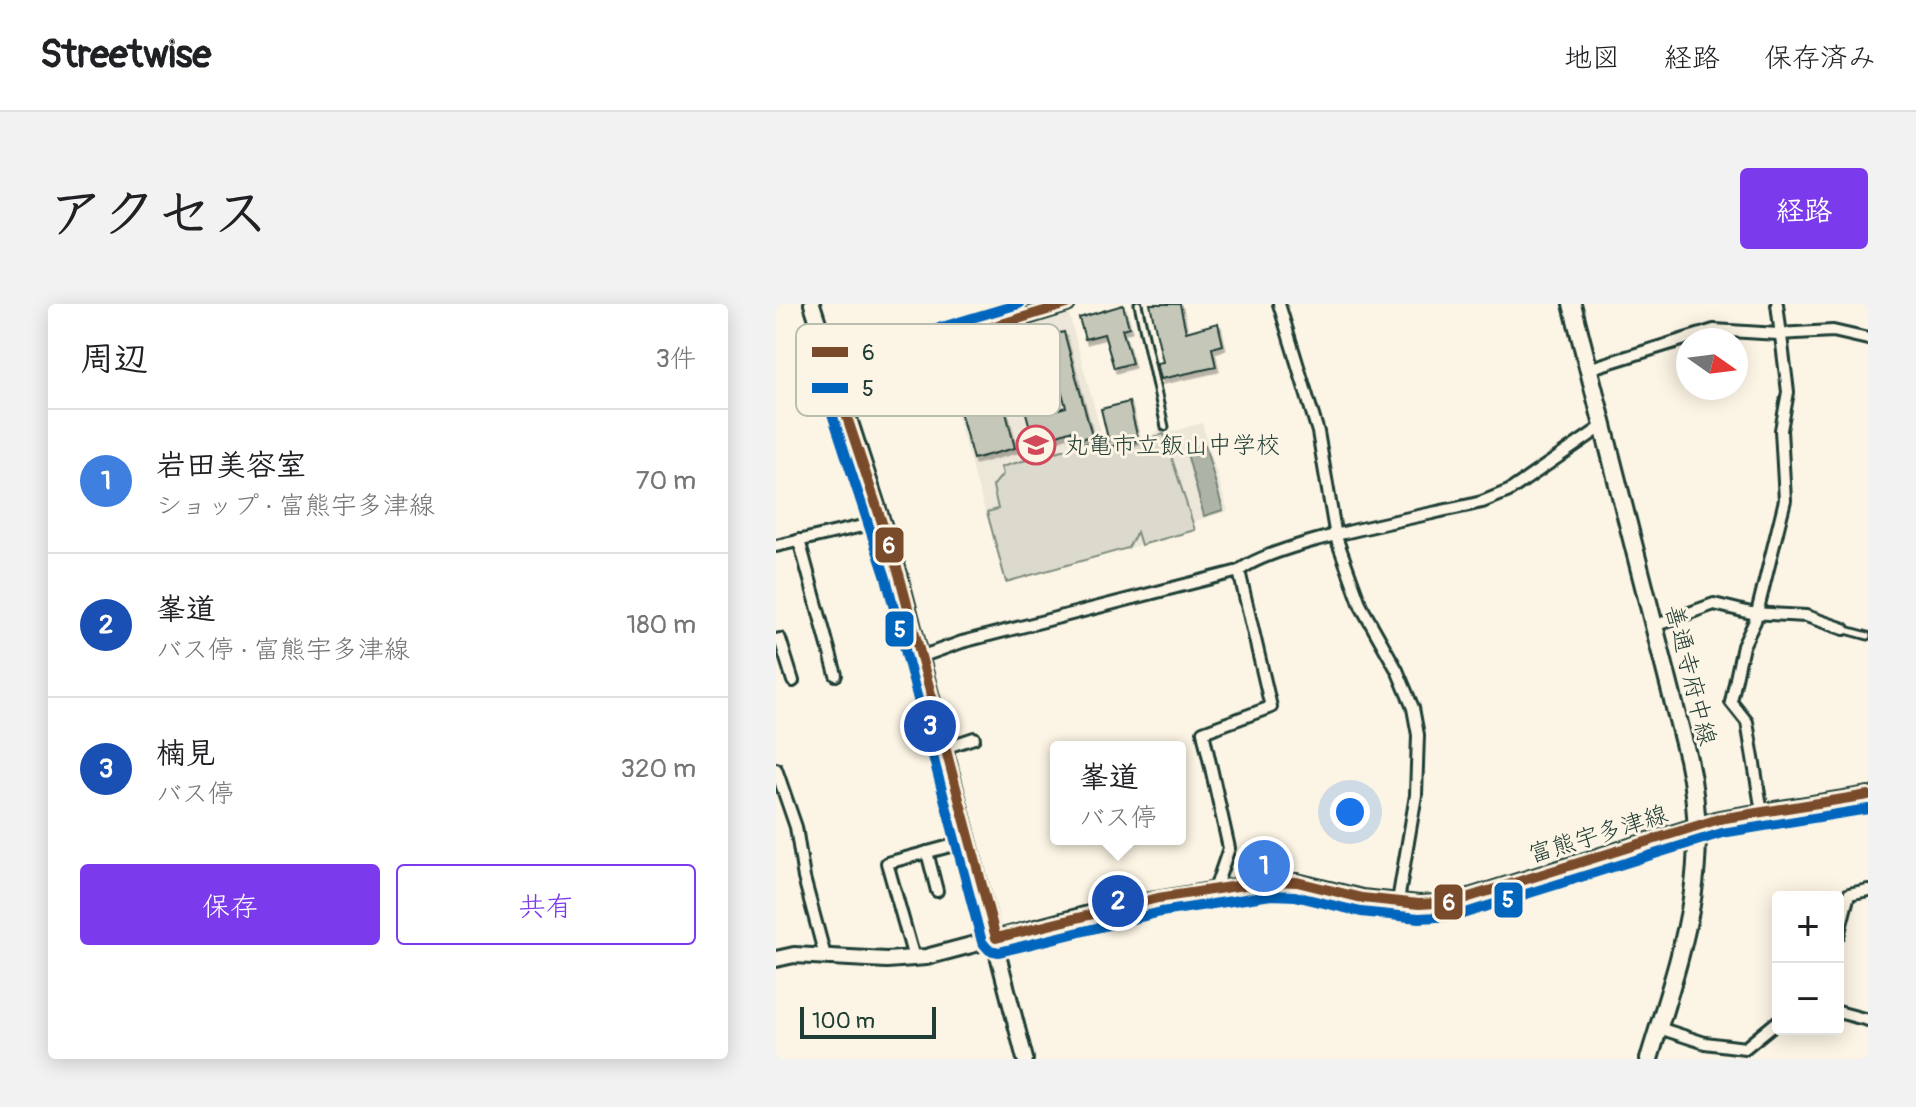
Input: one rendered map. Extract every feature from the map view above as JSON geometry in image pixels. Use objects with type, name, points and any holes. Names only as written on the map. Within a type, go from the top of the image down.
[{"type":"main road","points":[[812,304],[818,324]]},
{"type":"main road","points":[[1002,324],[1067,304]]},
{"type":"main road","name":"善通寺府中線","points":[[1572,304],[1692,779],[1698,825],[1695,895],[1649,1059]]},
{"type":"main road","points":[[847,416],[884,521],[996,938],[1025,1059]]},
{"type":"main road","name":"富熊宇多津線","points":[[776,959],[794,955],[914,958],[1119,906],[1215,889],[1284,881],[1362,898],[1453,902],[1698,825],[1868,795]]},
{"type":"street","points":[[1279,304],[1318,432],[1336,537],[1361,606],[1407,696],[1418,735],[1416,795],[1398,901]]},
{"type":"street","points":[[1762,812],[1747,722],[1731,702],[1743,646],[1756,613],[1785,500],[1781,430],[1788,392],[1778,334],[1777,304]]},
{"type":"street","points":[[1588,369],[1714,330],[1778,334],[1833,331],[1868,339]]},
{"type":"street","points":[[920,657],[962,642],[1239,571],[1249,562],[1284,550],[1482,502],[1509,491],[1603,426]]},
{"type":"street","points":[[776,546],[884,521]]},
{"type":"street","points":[[799,540],[836,675]]},
{"type":"street","points":[[1215,889],[1229,848],[1203,732],[1271,707],[1239,571]]},
{"type":"street","points":[[1654,626],[1714,604],[1756,613],[1806,616],[1844,629]]},
{"type":"street","points":[[776,640],[780,639],[793,681]]},
{"type":"street","points":[[944,748],[974,738]]},
{"type":"street","points":[[776,769],[796,827],[806,890],[825,956]]},
{"type":"street","points":[[914,958],[887,863],[969,841]]},
{"type":"street","points":[[927,852],[937,891]]},
{"type":"street","points":[[1844,913],[1849,894],[1868,890]]},
{"type":"street","points":[[1844,1014],[1868,1020]]},
{"type":"street","points":[[1659,1028],[1705,1043],[1745,1048],[1772,1026]]},
{"type":"lane","points":[[1138,304],[1165,427]]},
{"type":"lane","points":[[1844,629],[1868,636]]},
{"type":"shaded area","name":"丸亀市立飯山中学校","points":[[1068,311],[1106,450],[1140,442],[1162,428],[1164,434],[1202,423],[1228,511],[1193,522],[1195,530],[1006,582],[957,416],[1060,416],[1060,324],[1027,324]]},
{"type":"shaded area","points":[[1164,434],[1195,530],[1141,545],[1137,532],[1128,548],[1006,582],[987,512],[998,509],[993,486],[1003,474],[1001,467],[1103,439],[1106,450]]},
{"type":"shaded area","points":[[1205,445],[1223,510],[1204,516],[1186,450]]},
{"type":"building","points":[[1150,304],[1180,304],[1186,332],[1218,323],[1223,345],[1212,348],[1216,367],[1161,379],[1157,363],[1163,362]]},
{"type":"building","points":[[1123,305],[1129,327],[1122,329],[1132,363],[1114,368],[1104,334],[1085,339],[1079,318]]},
{"type":"building","points":[[1064,332],[1092,436],[1075,440],[1072,430],[1034,443],[1027,416],[1060,416],[1060,409],[1066,407],[1060,385],[1060,333]]},
{"type":"building","points":[[1129,402],[1138,439],[1110,447],[1101,409]]},
{"type":"building","points":[[961,416],[1007,416],[1015,448],[973,459]]},
{"type":"transit line","name":"5","points":[[952,324],[1019,304]]},
{"type":"transit line","name":"6","points":[[1002,324],[1067,304]]},
{"type":"transit line","name":"5","points":[[833,416],[886,578],[982,942],[989,950],[999,952],[1161,912],[1271,895],[1295,896],[1361,912],[1419,918],[1456,916],[1722,833],[1868,809]]},
{"type":"transit line","name":"6","points":[[847,416],[899,574],[996,938],[1158,898],[1270,881],[1297,882],[1362,898],[1419,904],[1453,902],[1719,819],[1868,795]]},
{"type":"place","name":"丸亀市立飯山中学校","points":[[1036,445]]},
{"type":"place","name":"楠見","points":[[930,726]]},
{"type":"place","name":"岩田美容室","points":[[1264,866]]},
{"type":"place","name":"峯道","points":[[1118,901]]}]
